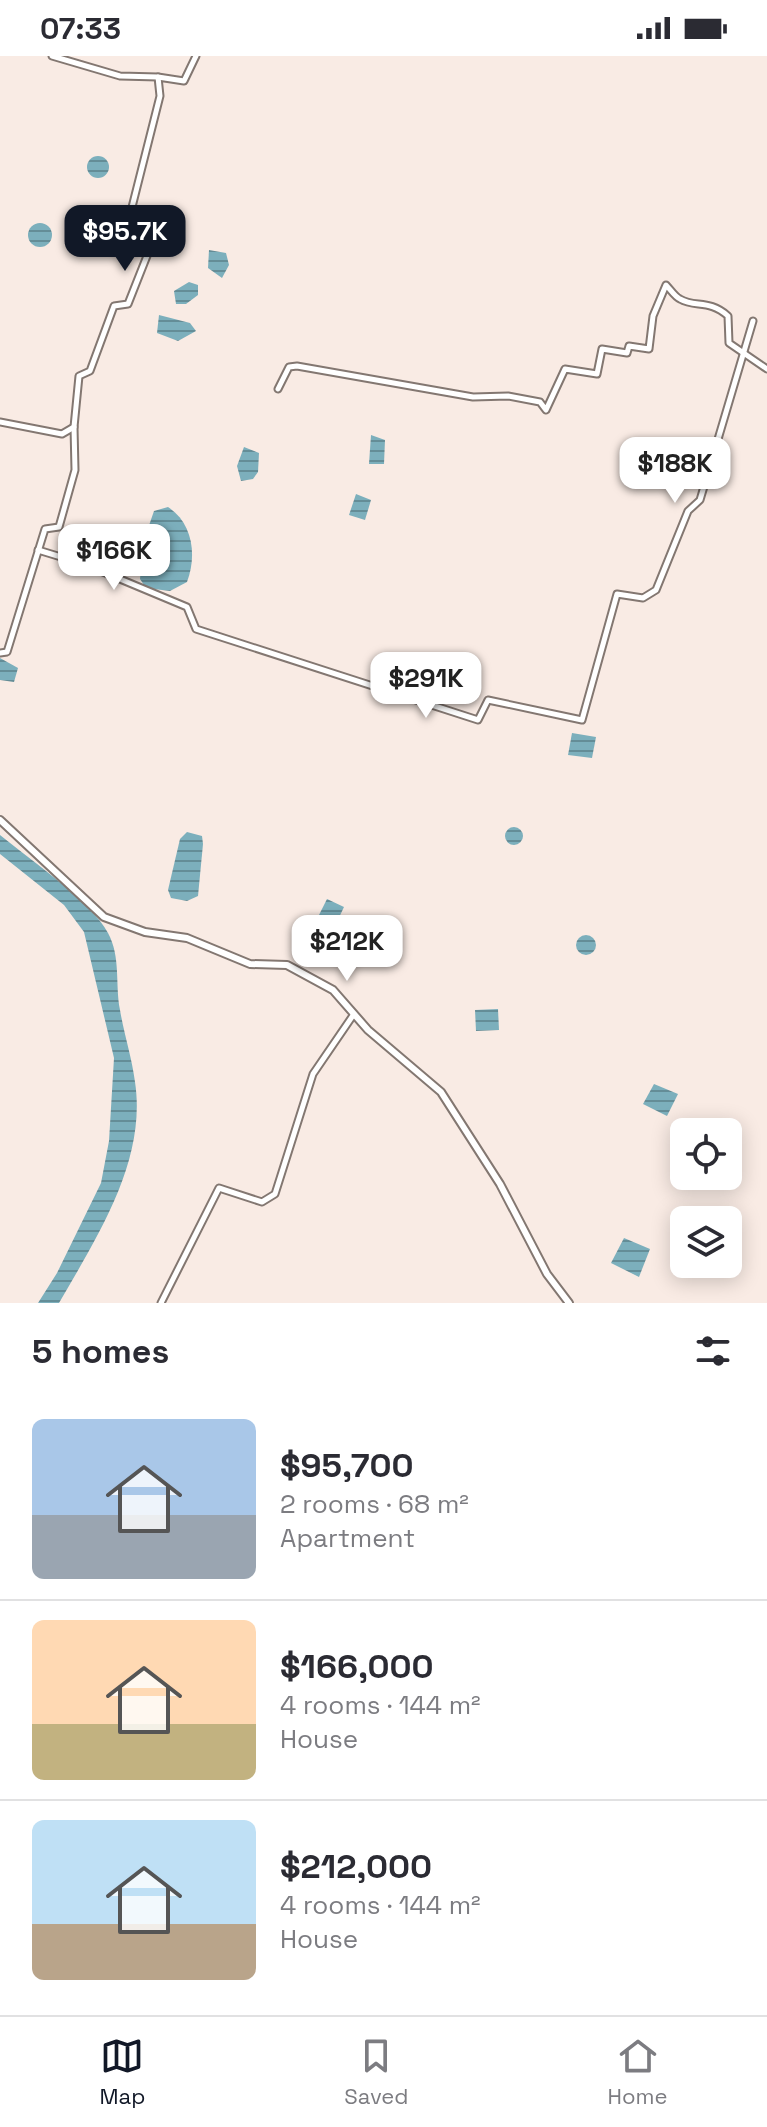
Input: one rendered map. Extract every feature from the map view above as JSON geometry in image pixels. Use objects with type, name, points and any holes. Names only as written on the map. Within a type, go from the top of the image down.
[{"type":"main road","points":[[0,820],[104,917],[145,932],[187,938],[250,964],[287,965],[333,990],[354,1014],[441,1092],[467,1129],[547,1274],[569,1303]]},
{"type":"street","points":[[52,56],[120,76],[184,81],[196,56]]},
{"type":"street","points":[[0,653],[7,652],[45,529],[59,527],[75,470],[74,427],[79,376],[90,371],[114,306],[128,304],[158,228],[130,215],[160,96],[158,77]]},
{"type":"street","points":[[278,389],[289,367],[297,366],[473,397],[527,399],[540,402],[546,410],[565,369],[597,374],[602,349],[627,353],[629,346],[649,349],[653,316],[666,285],[680,299],[699,302],[724,312],[728,316],[729,343],[767,369]]},
{"type":"street","points":[[38,550],[84,564],[187,607],[196,629],[327,674],[478,720],[488,700],[582,720],[617,594],[643,598],[656,590],[688,511],[700,500],[753,321]]},
{"type":"street","points":[[0,422],[62,434],[74,427]]},
{"type":"street","points":[[161,1303],[219,1188],[262,1202],[275,1194],[313,1074],[354,1014]]},
{"type":"water","points":[[98,156],[106,159],[109,167],[106,175],[98,178],[90,175],[87,167],[90,159]]},
{"type":"water","points":[[78,209],[105,219],[94,237],[82,236],[71,224]]},
{"type":"water","points":[[40,223],[49,226],[52,235],[49,244],[40,247],[31,244],[28,235],[31,226]]},
{"type":"water","points":[[209,250],[226,253],[229,265],[222,278],[208,268]]},
{"type":"water","points":[[189,282],[198,285],[198,295],[186,304],[176,304],[174,291]]},
{"type":"water","points":[[159,315],[190,323],[196,331],[178,341],[157,333]]},
{"type":"water","points":[[371,435],[385,440],[384,464],[369,464]]},
{"type":"water","points":[[244,447],[259,453],[258,472],[253,479],[241,481],[237,466]]},
{"type":"water","points":[[356,494],[371,500],[365,520],[349,515]]},
{"type":"water","points":[[168,507],[188,531],[192,551],[187,582],[170,591],[146,588],[140,579],[144,540],[154,511]]},
{"type":"water","points":[[0,658],[18,668],[14,682],[0,680]]},
{"type":"water","points":[[572,733],[596,737],[592,758],[568,755]]},
{"type":"water","points":[[514,827],[523,836],[514,845],[505,836]]},
{"type":"water","points":[[187,832],[202,836],[203,844],[198,896],[187,901],[171,898],[168,890],[180,839]]},
{"type":"water","points":[[0,835],[74,894],[108,933],[115,952],[120,1010],[135,1082],[137,1111],[134,1141],[126,1169],[103,1225],[59,1303],[38,1303],[57,1273],[101,1183],[109,1141],[114,1058],[84,932],[64,905],[0,854]]},
{"type":"water","points":[[327,899],[344,907],[335,926],[318,917]]},
{"type":"water","points":[[353,928],[360,931],[363,938],[360,945],[353,948],[346,945],[343,938],[346,931]]},
{"type":"water","points":[[582,935],[590,935],[596,945],[590,955],[582,955],[576,949],[576,941]]},
{"type":"water","points":[[498,1009],[499,1030],[476,1031],[475,1010]]},
{"type":"water","points":[[654,1084],[678,1094],[667,1116],[643,1104]]},
{"type":"water","points":[[624,1238],[650,1249],[639,1277],[611,1263]]}]
